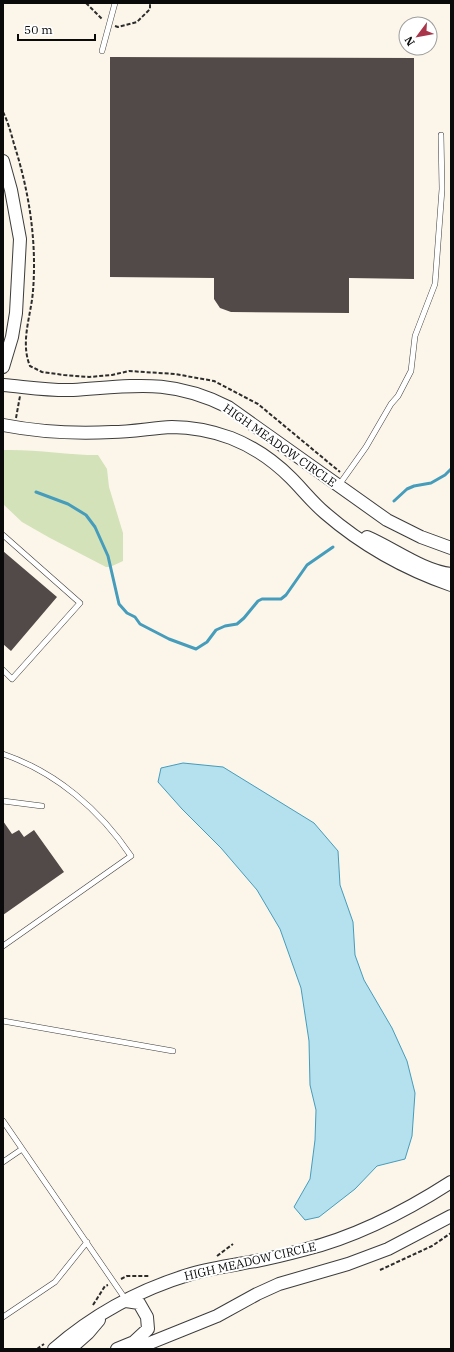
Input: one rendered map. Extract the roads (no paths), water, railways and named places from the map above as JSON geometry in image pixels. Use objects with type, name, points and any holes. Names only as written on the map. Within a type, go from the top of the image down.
[{"type":"street","points":[[3,161],[11,190],[20,239],[16,313],[12,336],[3,367]]},
{"type":"street","name":"HIGH MEADOW CIRCLE","points":[[3,385],[72,390],[144,385],[194,392],[228,407],[342,481],[370,509],[402,529],[451,548]]},
{"type":"street","name":"HIGH MEADOW CIRCLE","points":[[3,425],[22,429],[71,433],[113,432],[173,427],[213,432],[233,439],[265,456],[291,478],[324,512],[343,528],[381,553],[423,574],[451,585]]},
{"type":"street","points":[[343,528],[379,542],[420,564],[451,574]]},
{"type":"street","name":"HIGH MEADOW CIRCLE","points":[[54,1349],[66,1338],[104,1312],[147,1290],[191,1274],[304,1250],[333,1241],[391,1216],[451,1182]]},
{"type":"street","points":[[135,1349],[217,1316],[257,1294],[279,1284],[348,1264],[388,1249],[451,1216]]},
{"type":"street","points":[[117,1349],[134,1342],[148,1329],[147,1317],[138,1303],[126,1301]]},
{"type":"street","points":[[70,1349],[88,1333],[104,1312]]},
{"type":"lane","points":[[102,51],[115,3]]},
{"type":"lane","points":[[342,481],[366,447],[391,404],[398,396],[411,371],[415,336],[435,284],[442,189],[441,135]]},
{"type":"lane","points":[[3,535],[80,603],[12,679],[3,670]]},
{"type":"lane","points":[[3,754],[16,758],[38,769],[70,790],[94,811],[117,836],[131,856],[3,946]]},
{"type":"lane","points":[[3,801],[42,806]]},
{"type":"lane","points":[[3,1021],[173,1051]]},
{"type":"lane","points":[[3,1121],[126,1301]]},
{"type":"lane","points":[[3,1162],[22,1149]]},
{"type":"lane","points":[[3,1317],[55,1282],[87,1242]]},
{"type":"water","points":[[183,763],[223,767],[314,823],[338,851],[340,885],[353,922],[355,955],[364,980],[392,1028],[407,1061],[415,1093],[412,1136],[405,1159],[377,1166],[355,1189],[319,1217],[305,1220],[294,1207],[310,1179],[315,1140],[316,1110],[310,1085],[309,1041],[301,988],[280,929],[257,890],[221,848],[182,809],[158,782],[161,768]]},
{"type":"waterway","points":[[394,501],[407,489],[414,486],[431,483],[445,475],[451,469]]},
{"type":"waterway","points":[[36,492],[68,504],[86,515],[95,527],[108,556],[119,604],[127,613],[135,617],[140,624],[169,639],[196,649],[207,642],[216,630],[225,626],[237,624],[258,601],[262,599],[281,599],[286,595],[307,565],[333,547]]}]
